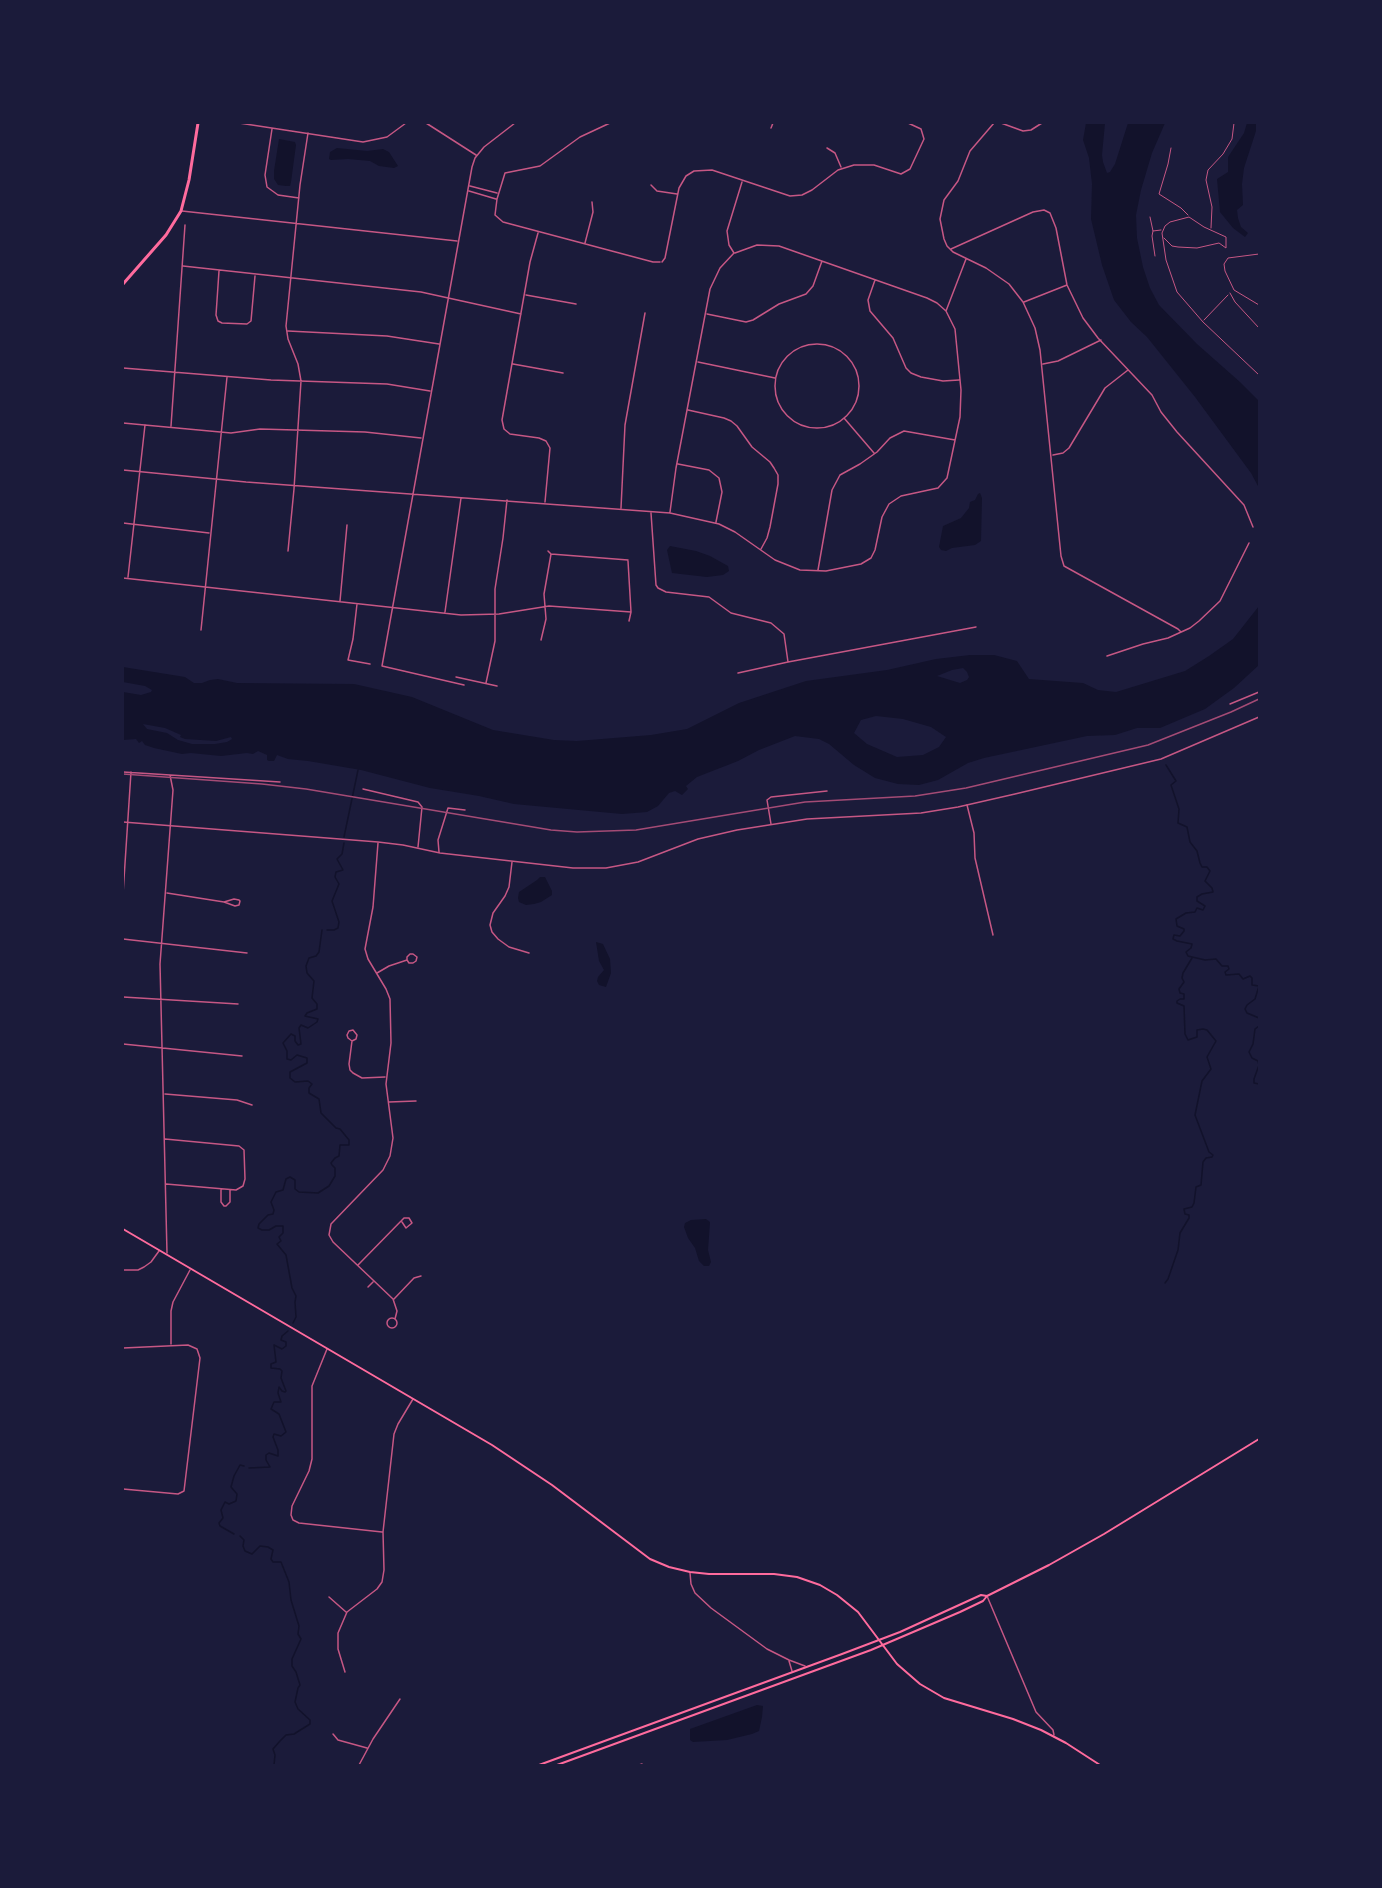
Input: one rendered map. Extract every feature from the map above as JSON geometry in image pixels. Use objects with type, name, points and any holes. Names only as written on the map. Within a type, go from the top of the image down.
[{"type":"highway","points":[[123,284],[166,235],[181,211],[189,180],[198,123]]},
{"type":"main road","points":[[123,1229],[477,1436],[531,1470],[640,1553],[662,1564],[690,1572],[771,1573],[806,1580],[837,1595],[858,1612],[890,1655],[910,1677],[936,1694],[957,1703],[1012,1719],[1054,1736],[1100,1765]]},
{"type":"main road","points":[[557,1765],[883,1645],[984,1601],[987,1596],[1104,1534],[1259,1439]]},
{"type":"main road","points":[[539,1765],[880,1640],[981,1595],[987,1596]]},
{"type":"street","points":[[239,123],[369,142],[387,137],[406,123]]},
{"type":"street","points":[[426,123],[477,155]]},
{"type":"street","points":[[464,685],[382,666],[472,167],[483,147],[515,123]]},
{"type":"street","points":[[610,123],[580,137],[540,166],[505,173],[496,199],[495,210],[498,219],[652,262],[662,262]]},
{"type":"street","points":[[771,128],[773,123]]},
{"type":"street","points":[[662,262],[665,258],[682,182],[694,171],[712,170],[786,196],[802,195],[812,190],[842,168],[864,164],[874,165],[896,174],[906,172],[924,139],[921,129],[908,123]]},
{"type":"street","points":[[994,123],[970,151],[958,181],[944,200],[940,229],[951,250],[998,275],[1009,284],[1023,302],[1035,328],[1040,347],[1061,556],[1064,566],[1181,632]]},
{"type":"street","points":[[1001,123],[1023,131],[1031,130],[1042,123]]},
{"type":"street","points":[[272,128],[265,174],[267,187],[278,195],[300,198]]},
{"type":"street","points":[[288,551],[295,485],[301,381],[298,364],[286,330],[308,134]]},
{"type":"street","points":[[827,148],[835,153],[842,168]]},
{"type":"street","points":[[734,253],[729,245],[727,231],[742,181]]},
{"type":"street","points":[[651,185],[657,191],[678,194]]},
{"type":"street","points":[[469,186],[498,194]]},
{"type":"street","points":[[468,191],[496,199]]},
{"type":"street","points":[[584,244],[593,212],[592,202]]},
{"type":"street","points":[[951,250],[1033,212],[1044,210],[1050,213],[1055,223],[1066,285],[1083,318],[1152,394],[1158,407],[1172,425],[1244,505],[1253,527]]},
{"type":"street","points":[[181,211],[459,241]]},
{"type":"street","points":[[171,427],[185,225]]},
{"type":"street","points":[[538,232],[530,262],[503,424],[510,434],[539,438],[546,441],[550,448],[545,503]]},
{"type":"street","points":[[123,470],[670,513],[716,522],[788,566],[818,571],[861,564],[871,558],[875,550],[882,517],[892,501],[901,496],[942,485],[949,473],[961,403],[955,329],[946,311],[927,298],[779,246],[767,244],[734,253],[714,278],[687,410],[670,513]]},
{"type":"street","points":[[946,311],[966,259]]},
{"type":"street","points":[[706,314],[753,321],[779,304],[803,297],[808,293],[822,261]]},
{"type":"street","points":[[183,266],[419,292],[521,314]]},
{"type":"street","points":[[219,270],[216,315],[218,321],[224,323],[247,324],[251,321],[255,275]]},
{"type":"street","points":[[875,279],[868,300],[870,311],[893,338],[906,368],[921,377],[943,381],[960,380]]},
{"type":"street","points":[[1023,302],[1066,285]]},
{"type":"street","points":[[525,295],[576,304]]},
{"type":"street","points":[[621,509],[625,425],[645,313]]},
{"type":"street","points":[[286,330],[394,337],[440,344]]},
{"type":"street","points":[[1042,364],[1058,361],[1101,340]]},
{"type":"street","points":[[813,344],[822,344],[839,350],[854,366],[858,384],[855,403],[844,418],[834,424],[825,427],[808,426],[796,422],[780,405],[776,378],[784,360],[793,351],[813,344]]},
{"type":"street","points":[[697,362],[776,378]]},
{"type":"street","points":[[512,364],[563,373]]},
{"type":"street","points":[[123,368],[227,377],[387,384],[431,391]]},
{"type":"street","points":[[1052,456],[1063,453],[1069,448],[1105,388],[1129,370]]},
{"type":"street","points":[[201,630],[227,377]]},
{"type":"street","points":[[687,410],[731,421],[752,447],[770,462],[778,475],[767,538],[760,550]]},
{"type":"street","points":[[844,418],[874,454]]},
{"type":"street","points":[[123,423],[231,433],[260,429],[384,433],[423,438]]},
{"type":"street","points":[[128,578],[145,424]]},
{"type":"street","points":[[818,571],[835,482],[846,470],[860,464],[890,438],[904,431],[955,440]]},
{"type":"street","points":[[677,464],[709,470],[719,478],[722,492],[716,522]]},
{"type":"street","points":[[445,613],[461,497]]},
{"type":"street","points":[[486,683],[495,642],[495,590],[507,500]]},
{"type":"street","points":[[651,512],[658,588],[666,592],[709,597],[731,613],[771,623],[784,634],[788,662]]},
{"type":"street","points":[[123,524],[210,533]]},
{"type":"street","points":[[340,602],[347,525]]},
{"type":"street","points":[[1107,656],[1168,638],[1199,621],[1220,601],[1249,543]]},
{"type":"street","points":[[548,551],[551,554],[629,559],[631,612],[629,621]]},
{"type":"street","points":[[541,640],[544,630],[544,594],[551,554]]},
{"type":"street","points":[[123,578],[445,613],[495,614],[545,606],[631,612]]},
{"type":"street","points":[[357,604],[348,660],[370,664]]},
{"type":"street","points":[[738,673],[976,627]]},
{"type":"street","points":[[456,677],[497,686]]},
{"type":"street","points":[[1230,704],[1259,692]]},
{"type":"street","points":[[123,822],[378,842],[440,853],[584,868],[614,867],[644,860],[698,839],[771,825],[826,818],[913,814],[968,805],[1148,763],[1259,717]]},
{"type":"street","points":[[123,772],[280,782]]},
{"type":"street","points":[[123,894],[131,772]]},
{"type":"street","points":[[167,1256],[161,944],[171,825],[173,786],[170,775]]},
{"type":"street","points":[[363,789],[418,802],[422,807],[418,848]]},
{"type":"street","points":[[771,825],[767,800],[771,797],[827,791]]},
{"type":"street","points":[[968,805],[974,833],[975,858],[993,935]]},
{"type":"street","points":[[440,853],[438,840],[448,808],[465,810]]},
{"type":"street","points":[[378,842],[373,904],[365,949],[390,999],[391,1052],[387,1077],[393,1138],[387,1164],[376,1179],[329,1227],[329,1235],[333,1242],[393,1299],[397,1311],[395,1319]]},
{"type":"street","points":[[512,861],[509,887],[493,913],[490,925],[498,939],[509,947],[529,953]]},
{"type":"street","points":[[165,892],[224,902]]},
{"type":"street","points":[[123,939],[247,953]]},
{"type":"street","points":[[377,973],[407,960]]},
{"type":"street","points":[[123,997],[238,1004]]},
{"type":"street","points":[[352,1041],[349,1064],[355,1076],[387,1077]]},
{"type":"street","points":[[123,1044],[242,1056]]},
{"type":"street","points":[[164,1094],[237,1100],[252,1105]]},
{"type":"street","points":[[388,1102],[416,1101]]},
{"type":"street","points":[[165,1139],[239,1146],[244,1150],[244,1184],[239,1189],[165,1184]]},
{"type":"street","points":[[221,1189],[221,1202],[224,1206],[230,1202],[230,1190]]},
{"type":"street","points":[[358,1265],[402,1222]]},
{"type":"street","points":[[123,1270],[138,1270],[144,1267],[159,1251]]},
{"type":"street","points":[[171,1345],[173,1302],[190,1269]]},
{"type":"street","points":[[393,1299],[414,1278],[421,1276]]},
{"type":"street","points":[[368,1287],[373,1282]]},
{"type":"street","points":[[123,1348],[193,1346],[200,1353],[184,1491],[178,1494],[123,1489]]},
{"type":"street","points":[[328,1349],[312,1386],[312,1459],[292,1506],[291,1515],[293,1520],[299,1523],[383,1532]]},
{"type":"street","points":[[345,1672],[337,1642],[342,1621],[347,1612],[377,1589],[382,1582],[383,1532],[394,1434],[413,1398]]},
{"type":"street","points":[[690,1572],[691,1584],[698,1597],[749,1637],[789,1660],[807,1667]]},
{"type":"street","points":[[987,1596],[1036,1712],[1053,1730],[1054,1736]]},
{"type":"street","points":[[329,1597],[347,1612]]},
{"type":"street","points":[[789,1660],[792,1673]]},
{"type":"street","points":[[359,1765],[400,1699]]},
{"type":"street","points":[[333,1734],[338,1740],[368,1748]]},
{"type":"street","points":[[550,1761],[552,1765]]},
{"type":"lane","points":[[1211,230],[1212,207],[1206,180],[1208,170],[1223,154],[1232,139],[1234,123]]},
{"type":"lane","points":[[1164,238],[1172,246],[1178,247],[1197,248],[1219,243],[1226,248],[1226,237],[1204,227],[1159,194],[1172,148]]},
{"type":"lane","points":[[1150,217],[1155,256]]},
{"type":"lane","points":[[1153,231],[1163,230],[1170,222],[1189,217]]},
{"type":"lane","points":[[1163,230],[1166,260],[1177,292],[1203,322],[1259,375]]},
{"type":"lane","points":[[1259,254],[1228,258],[1224,264],[1234,290],[1259,305]]},
{"type":"lane","points":[[1203,322],[1234,290]]},
{"type":"lane","points":[[1230,293],[1234,302],[1259,328]]},
{"type":"shaded area","points":[[1086,123],[1105,123],[1102,155],[1107,173],[1115,164],[1128,123],[1165,123],[1152,153],[1136,215],[1137,238],[1143,267],[1159,305],[1197,344],[1259,401],[1259,488],[1251,473],[1195,397],[1114,300],[1102,265],[1091,219],[1092,184],[1089,158],[1083,140]]},
{"type":"shaded area","points":[[1247,123],[1256,123],[1256,131],[1244,168],[1243,205],[1237,210],[1241,227],[1248,233],[1245,237],[1233,228],[1220,212],[1217,179],[1228,172],[1228,157],[1244,133]]},
{"type":"shaded area","points":[[279,139],[295,142],[296,145],[290,186],[278,185],[274,179]]},
{"type":"shaded area","points":[[337,148],[367,151],[383,149],[389,152],[398,166],[394,168],[379,166],[370,161],[329,159],[330,152]]},
{"type":"shaded area","points":[[980,493],[982,498],[981,541],[975,545],[941,550],[939,547],[943,526],[961,518],[969,508],[970,502],[975,500]]},
{"type":"shaded area","points":[[670,546],[710,556],[728,566],[729,571],[723,575],[707,577],[672,573],[667,550]]},
{"type":"shaded area","points":[[1259,606],[1259,665],[1234,688],[1205,709],[1160,728],[1137,728],[1115,735],[1087,736],[984,758],[968,763],[938,780],[919,785],[898,784],[875,778],[854,765],[829,744],[819,739],[795,736],[697,777],[686,786],[688,789],[682,795],[675,791],[669,793],[658,806],[647,812],[622,814],[514,804],[430,788],[361,770],[288,759],[277,755],[274,761],[269,761],[267,755],[258,751],[253,754],[221,756],[182,754],[154,748],[145,745],[142,741],[139,743],[136,739],[123,740],[123,692],[141,695],[152,690],[145,686],[123,682],[123,667],[185,677],[194,683],[218,679],[237,683],[354,684],[412,697],[493,730],[554,740],[577,741],[651,735],[687,729],[739,703],[806,681],[887,670],[936,659],[970,655],[994,655],[1017,661],[1029,679],[1083,683],[1098,690],[1116,692],[1185,671],[1233,639]],"holes":[[[963,668],[969,677],[960,683],[937,676]],[[876,716],[903,719],[931,727],[946,737],[939,747],[923,755],[897,757],[867,744],[854,733],[861,720]],[[143,724],[165,728],[185,739],[216,741],[231,737],[232,739],[215,744],[192,744],[178,740],[167,733],[147,729]]]},
{"type":"shaded area","points":[[540,877],[545,877],[552,895],[534,904],[526,905],[519,902],[519,892]]},
{"type":"shaded area","points":[[596,942],[603,944],[610,959],[611,973],[606,987],[599,985],[597,981],[604,970],[599,961]]},
{"type":"shaded area","points":[[706,1219],[710,1222],[708,1250],[711,1262],[709,1266],[704,1266],[699,1261],[684,1227],[685,1223],[691,1220]]},
{"type":"shaded area","points":[[757,1705],[763,1706],[759,1731],[727,1740],[693,1742],[690,1740],[690,1729]]},
{"type":"waterway","points":[[1166,765],[1176,781],[1171,785],[1179,809],[1178,823],[1187,827],[1190,842],[1197,851],[1202,867],[1207,867],[1210,871],[1205,881],[1213,892],[1197,897],[1197,901],[1205,906],[1203,910],[1197,908],[1195,912],[1186,913],[1176,919],[1177,926],[1184,931],[1180,936],[1174,935],[1173,939],[1192,944],[1186,952],[1188,956],[1205,960],[1216,959],[1222,966],[1228,966],[1226,975],[1239,974],[1243,979],[1250,976],[1252,985],[1259,986],[1255,999],[1245,1009],[1247,1013],[1259,1018]]},
{"type":"waterway","points":[[344,837],[358,770]]},
{"type":"waterway","points":[[327,930],[338,928],[339,922],[332,901],[339,884],[335,877],[336,872],[343,870],[337,859],[342,854],[344,843]]},
{"type":"waterway","points":[[293,1323],[296,1317],[296,1296],[292,1288],[286,1255],[277,1244],[281,1241],[279,1237],[283,1233],[283,1226],[262,1230],[258,1228],[259,1224],[268,1215],[273,1214],[271,1202],[276,1192],[283,1190],[286,1179],[290,1177],[295,1180],[295,1189],[299,1192],[318,1193],[329,1186],[335,1176],[335,1168],[331,1163],[339,1156],[340,1145],[349,1145],[349,1140],[340,1129],[336,1128],[321,1113],[319,1099],[309,1093],[312,1084],[308,1081],[295,1082],[290,1078],[290,1072],[307,1063],[307,1058],[297,1055],[291,1060],[287,1059],[287,1051],[283,1043],[291,1034],[295,1036],[298,1045],[301,1044],[299,1028],[301,1025],[308,1028],[317,1022],[318,1019],[305,1016],[317,1009],[317,1004],[312,998],[314,981],[307,973],[306,966],[309,958],[316,956],[319,952],[322,930]]},
{"type":"waterway","points":[[1165,1283],[1178,1250],[1180,1233],[1189,1218],[1184,1209],[1192,1207],[1196,1187],[1201,1185],[1203,1162],[1213,1155],[1209,1152],[1195,1115],[1202,1081],[1211,1069],[1207,1057],[1216,1041],[1207,1030],[1203,1029],[1197,1030],[1197,1037],[1188,1040],[1185,1034],[1184,1006],[1177,1003],[1180,999],[1184,999],[1184,994],[1180,993],[1179,989],[1184,982],[1183,973],[1192,958]]},
{"type":"waterway","points":[[1259,1026],[1255,1029],[1253,1044],[1249,1052],[1252,1058],[1258,1061],[1254,1083],[1259,1084]]},
{"type":"waterway","points":[[249,1468],[270,1467],[266,1455],[269,1453],[278,1456],[274,1434],[281,1436],[286,1432],[279,1414],[271,1409],[274,1402],[281,1402],[279,1387],[282,1391],[286,1391],[281,1378],[282,1371],[271,1368],[271,1364],[276,1362],[274,1345],[282,1349],[286,1346],[286,1342],[281,1340],[288,1331]]},
{"type":"waterway","points":[[234,1534],[220,1526],[219,1523],[223,1518],[221,1510],[225,1502],[229,1504],[236,1501],[237,1494],[231,1487],[240,1465],[244,1466]]},
{"type":"waterway","points":[[240,1536],[244,1540],[245,1551],[252,1554],[260,1546],[268,1547],[273,1550],[271,1559],[273,1562],[281,1562],[289,1582],[291,1600],[299,1626],[298,1634],[301,1639],[292,1659],[292,1666],[300,1685],[295,1702],[298,1709],[310,1720],[310,1724],[294,1734],[286,1735],[280,1741],[273,1749],[274,1765]]},
{"type":"railway","points":[[123,774],[306,789],[551,830],[577,832],[636,830],[805,802],[915,796],[966,788],[1148,745],[1259,699]]}]
